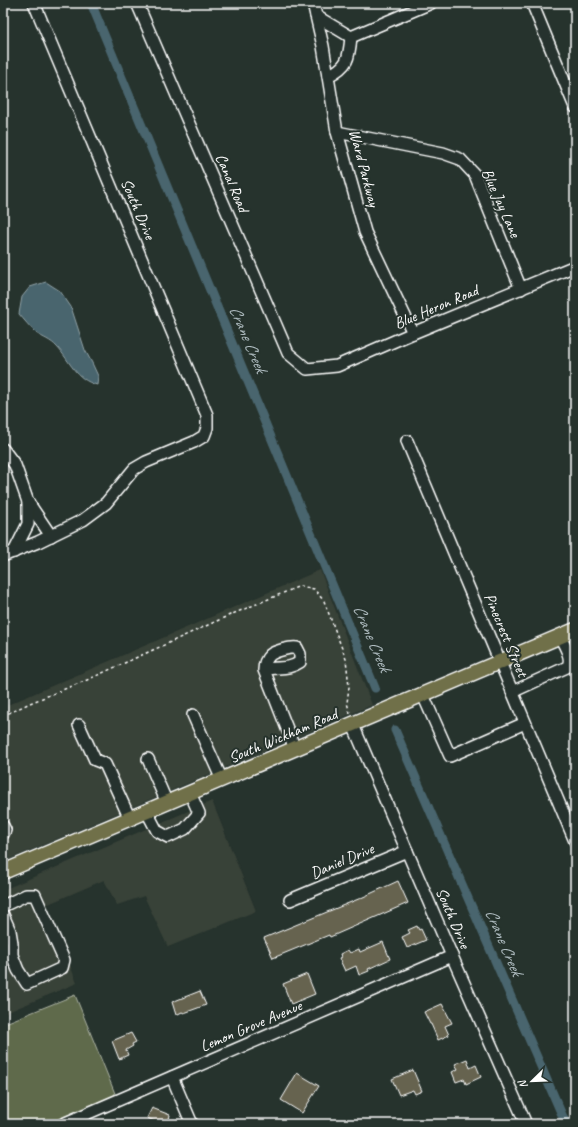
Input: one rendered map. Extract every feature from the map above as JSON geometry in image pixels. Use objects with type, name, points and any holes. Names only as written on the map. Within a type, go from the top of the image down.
[{"type":"main road","name":"South Wickham Road","points":[[4,869],[147,812],[575,630]]},
{"type":"street","name":"South Drive","points":[[34,3],[207,415],[207,428],[204,436],[194,442],[146,462],[134,469],[106,503],[84,520],[51,536]]},
{"type":"street","name":"Canal Road","points":[[137,3],[288,353],[306,370]]},
{"type":"street","name":"Ward Parkway","points":[[313,3],[323,46],[337,132],[365,232],[413,333]]},
{"type":"street","points":[[351,37],[431,3]]},
{"type":"street","points":[[532,3],[575,107]]},
{"type":"street","points":[[316,16],[351,37]]},
{"type":"street","points":[[328,76],[344,65],[349,54],[351,37]]},
{"type":"street","name":"Blue Jay Lane","points":[[337,132],[443,153],[460,159],[475,175],[521,289]]},
{"type":"street","name":"Blue Heron Road","points":[[306,370],[337,366],[575,266]]},
{"type":"street","name":"Pinecrest Street","points":[[407,441],[575,841]]},
{"type":"street","points":[[3,449],[15,465],[28,502],[51,536],[3,556]]},
{"type":"street","points":[[14,552],[28,524],[28,502]]},
{"type":"street","points":[[512,692],[567,667],[570,664],[570,658],[560,637]]},
{"type":"street","points":[[264,670],[295,749]]},
{"type":"street","points":[[423,695],[450,756],[525,723]]},
{"type":"street","points":[[193,716],[222,780]]},
{"type":"street","points":[[79,725],[95,760],[105,764],[130,818]]},
{"type":"street","name":"South Drive","points":[[353,725],[526,1124]]},
{"type":"street","points":[[148,759],[167,803]]},
{"type":"street","points":[[147,812],[158,831],[168,837],[184,829],[199,813],[190,793]]},
{"type":"street","points":[[3,826],[3,834]]},
{"type":"street","name":"Daniel Drive","points":[[290,900],[407,851]]},
{"type":"street","points":[[3,906],[26,895],[35,895],[64,960],[62,968],[27,984],[18,970],[12,955],[10,930],[3,915]]},
{"type":"street","name":"Lemon Grove Avenue","points":[[63,1124],[452,956]]},
{"type":"street","points":[[172,1077],[192,1124]]},
{"type":"path","points":[[3,716],[30,703],[87,680],[230,615],[300,586],[314,589],[324,601],[346,660],[349,687],[347,704],[353,725]]},
{"type":"shaded area","points":[[320,570],[372,705],[3,862],[3,707]]},
{"type":"shaded area","points":[[212,801],[256,911],[168,947],[144,896],[117,905],[104,880],[46,905],[77,983],[3,1014],[3,890]]},
{"type":"green space","points":[[75,995],[116,1096],[52,1124],[8,1124],[3,1113],[3,1024]]},
{"type":"water","points":[[46,282],[60,291],[71,307],[85,350],[98,376],[97,385],[83,379],[55,345],[36,333],[19,314],[22,297],[30,287]]},
{"type":"building","points":[[398,881],[408,903],[330,937],[329,935],[273,958],[264,938]]},
{"type":"building","points":[[417,926],[419,930],[421,929],[426,940],[407,948],[402,937],[410,933],[408,930]]},
{"type":"building","points":[[383,942],[390,959],[368,969],[369,971],[359,975],[356,966],[345,971],[339,958],[341,957],[340,954],[348,950],[350,953],[359,949],[360,952]]},
{"type":"building","points":[[307,974],[315,994],[291,1004],[283,984]]},
{"type":"building","points":[[200,991],[206,1005],[176,1015],[172,1002]]},
{"type":"building","points":[[442,1004],[452,1023],[445,1026],[449,1035],[438,1040],[424,1012]]},
{"type":"building","points":[[131,1033],[136,1042],[132,1044],[133,1046],[126,1050],[128,1055],[119,1059],[112,1041]]},
{"type":"building","points":[[467,1059],[470,1068],[476,1065],[481,1077],[466,1084],[464,1079],[456,1082],[452,1072],[458,1069],[455,1064]]},
{"type":"building","points":[[413,1070],[422,1091],[415,1094],[413,1090],[399,1095],[392,1079]]},
{"type":"building","points":[[297,1073],[319,1086],[302,1113],[281,1100]]},
{"type":"building","points":[[152,1108],[170,1115],[169,1119],[181,1124],[162,1124],[147,1118]]},
{"type":"waterway","name":"Crane Creek","points":[[91,3],[375,688]]},
{"type":"waterway","name":"Crane Creek","points":[[395,730],[566,1124]]}]
